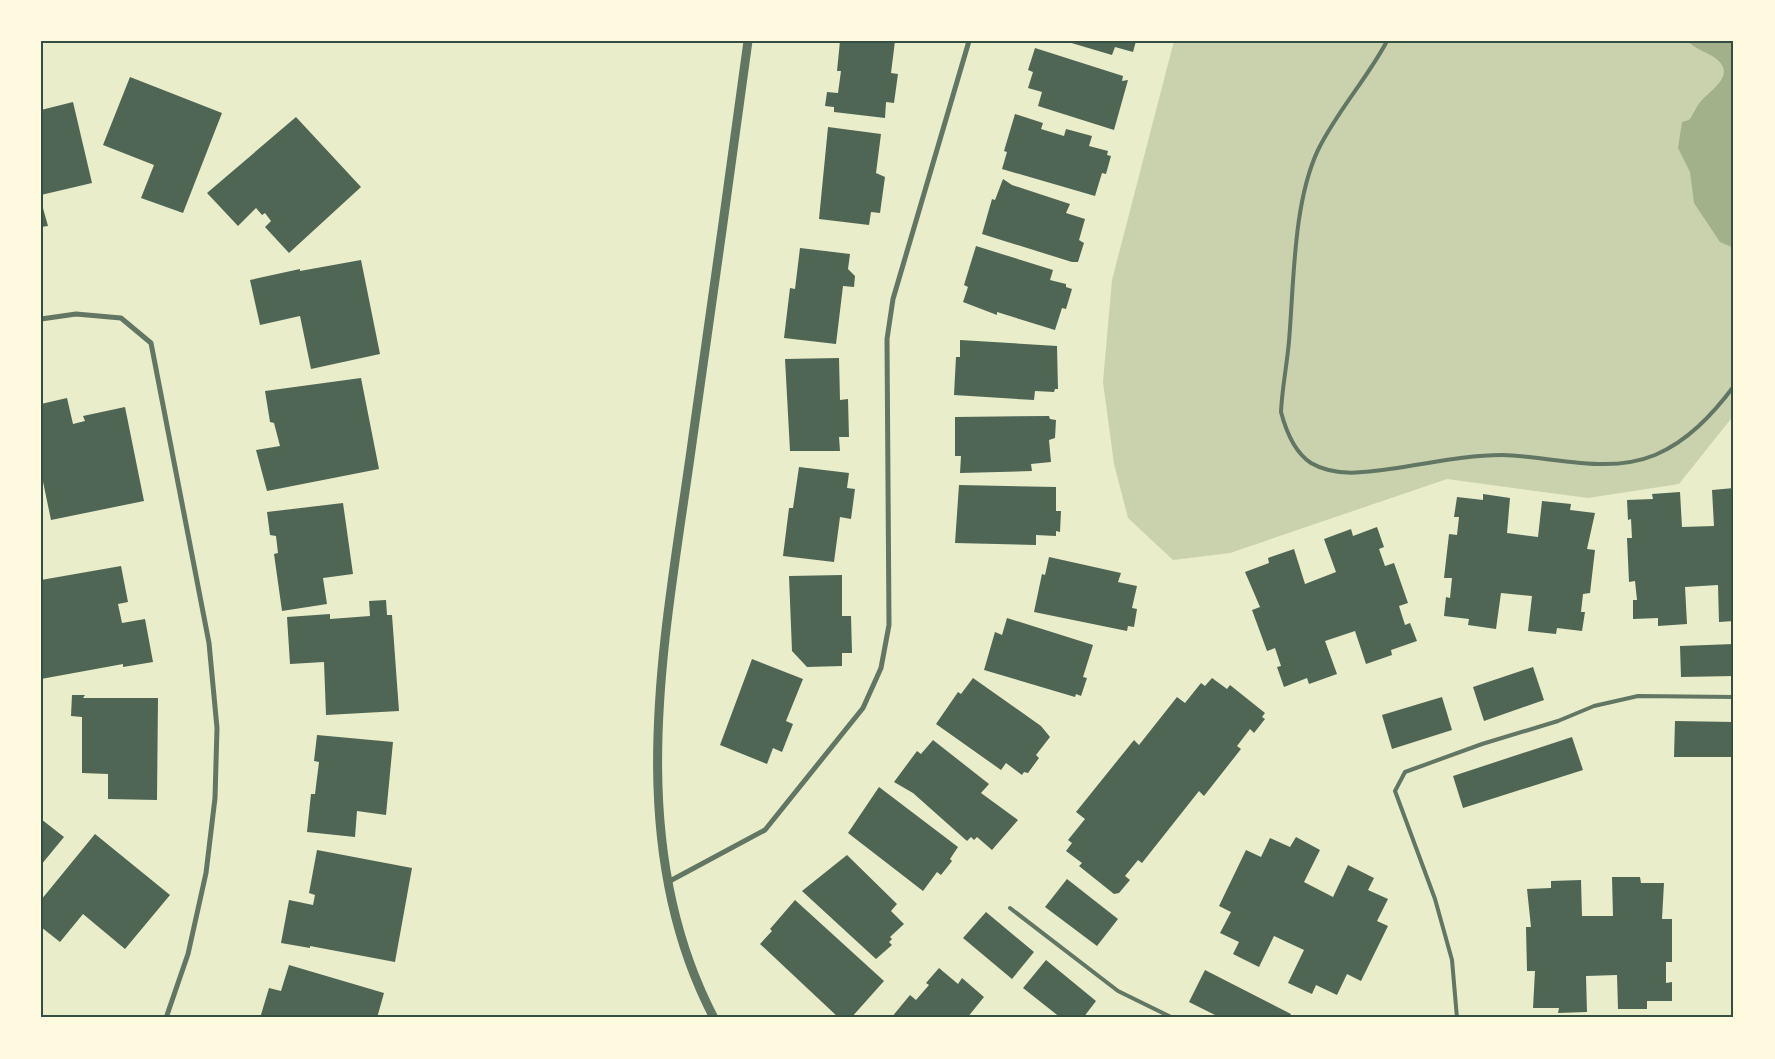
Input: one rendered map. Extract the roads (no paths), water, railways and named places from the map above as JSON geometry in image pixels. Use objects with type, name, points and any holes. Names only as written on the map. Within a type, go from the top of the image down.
[{"type":"street","points":[[714,1018],[691,969],[679,935],[668,882],[657,798],[658,714],[674,579],[748,41]]},
{"type":"street","points":[[668,882],[765,830],[864,708],[882,668],[889,625],[886,339],[893,299],[969,41]]},
{"type":"street","points":[[41,319],[76,314],[121,318],[151,343],[209,644],[217,728],[215,798],[206,873],[188,954],[166,1018]]},
{"type":"lane","points":[[1387,41],[1374,65],[1338,115],[1318,151],[1309,176],[1301,211],[1281,412],[1286,432],[1296,449],[1311,463],[1338,472],[1362,472],[1500,455],[1574,462],[1633,462],[1655,455],[1694,430],[1719,406],[1734,386]]},
{"type":"lane","points":[[1457,1018],[1452,960],[1435,900],[1395,791],[1405,772],[1482,744],[1558,721],[1594,706],[1638,696],[1734,697]]},
{"type":"lane","points":[[1010,908],[1118,991],[1173,1018]]}]
